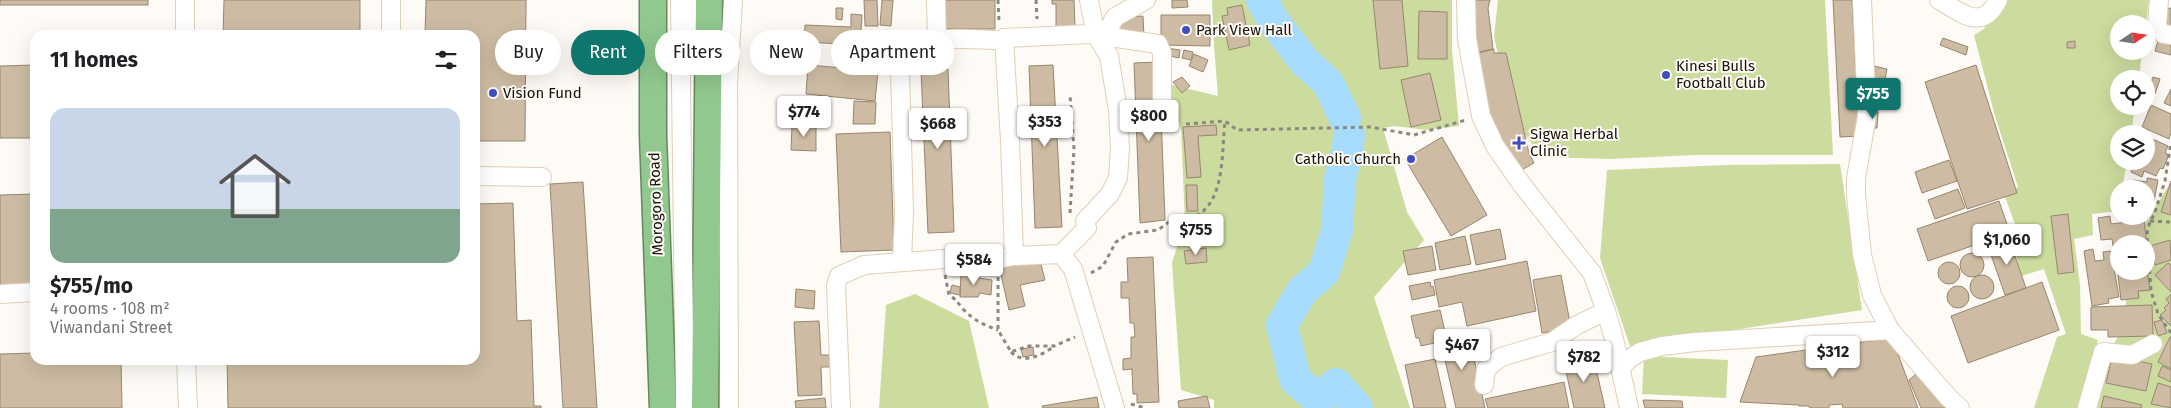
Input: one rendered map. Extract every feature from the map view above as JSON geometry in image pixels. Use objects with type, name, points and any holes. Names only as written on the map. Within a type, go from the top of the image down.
[{"type":"highway","name":"Morogoro Road","points":[[653,0],[653,135],[663,408]]},
{"type":"highway","points":[[705,408],[717,166],[709,0]]},
{"type":"street","points":[[185,0],[185,30]]},
{"type":"street","points":[[391,0],[391,30]]},
{"type":"street","name":"Morogoro Road","points":[[680,0],[684,408]]},
{"type":"street","points":[[692,0],[691,77],[695,408]]},
{"type":"street","points":[[730,408],[717,166],[728,84],[733,0]]},
{"type":"street","points":[[936,0],[937,30]]},
{"type":"street","points":[[842,408],[836,286],[839,276],[864,265],[944,259],[1061,254],[1087,228],[1085,221],[1110,194],[1118,178],[1120,148],[1117,102],[1109,56],[1089,0]]},
{"type":"street","points":[[1101,36],[1115,17],[1146,0]]},
{"type":"street","points":[[1466,0],[1467,39],[1481,116],[1495,146],[1523,186],[1592,273],[1606,311],[1630,408]]},
{"type":"street","points":[[1862,0],[1867,116],[1856,178],[1862,255],[1872,295],[1890,330],[1948,398],[1960,408]]},
{"type":"street","points":[[1939,0],[1970,17],[1976,18],[1988,15],[1998,0]]},
{"type":"street","points":[[2159,0],[2158,27],[2164,34],[2171,35]]},
{"type":"street","points":[[954,40],[1101,36],[1158,44],[1162,53],[1162,110],[1170,119]]},
{"type":"street","points":[[1004,38],[1010,141],[1006,257]]},
{"type":"street","points":[[901,75],[904,211],[902,262]]},
{"type":"street","points":[[480,176],[542,177]]},
{"type":"street","points":[[1061,254],[1073,269],[1114,408]]},
{"type":"street","points":[[0,294],[30,292]]},
{"type":"street","points":[[1484,385],[1486,369],[1501,358],[1552,342],[1577,325],[1606,311]]},
{"type":"street","points":[[1621,368],[1628,358],[1640,352],[1662,346],[1695,342],[1890,330]]},
{"type":"street","points":[[2087,408],[2102,352],[2132,355],[2153,344]]},
{"type":"street","points":[[186,365],[188,408]]},
{"type":"path","points":[[1070,95],[1074,149],[1070,212],[1074,227],[1087,228]]},
{"type":"path","points":[[1170,119],[1178,125],[1225,121],[1237,130],[1371,127],[1414,135],[1481,116]]},
{"type":"path","points":[[1073,269],[1092,273],[1103,266],[1116,242],[1128,234],[1158,230],[1173,219],[1182,220],[1201,214],[1216,193],[1222,174],[1225,121]]},
{"type":"path","points":[[2155,212],[2165,181],[2171,142]]},
{"type":"path","points":[[2155,221],[2171,222]]},
{"type":"path","points":[[2150,225],[2148,244],[2151,291],[2158,314],[2171,333]]},
{"type":"path","points":[[998,330],[1006,257]]},
{"type":"path","points":[[944,259],[949,295],[956,299],[977,321],[998,330],[1016,357],[1022,359],[1042,354],[1054,346],[1092,330]]},
{"type":"path","points":[[1011,352],[1029,346],[1054,346]]},
{"type":"green space","points":[[1212,0],[1452,0],[1452,50],[1459,126],[1426,130],[1394,126],[1383,128],[1407,212],[1424,240],[1374,297],[1410,408],[1214,408],[1214,400],[1181,390],[1172,263],[1185,222],[1181,129],[1168,84],[1218,96]]},
{"type":"green space","name":"Kinesi Bulls Football Club","points":[[1498,0],[1825,0],[1833,155],[1693,155],[1611,159],[1541,157],[1511,114],[1494,37]]},
{"type":"green space","points":[[2000,0],[2149,0],[2147,15],[2110,15],[2110,60],[2141,60],[2140,70],[2110,70],[2110,115],[2134,115],[2132,125],[2110,125],[2110,170],[2125,170],[2124,180],[2110,180],[2110,212],[2092,214],[2093,235],[2074,239],[2080,285],[2081,334],[2098,340],[2079,408],[2034,408],[2057,337],[2066,334],[2044,269],[2021,276],[2012,237],[2018,232],[2004,194],[2018,187],[1995,116],[1974,35],[1984,29]]},
{"type":"green space","points":[[1840,164],[1862,310],[1630,346],[1600,258],[1607,170],[1727,165]]},
{"type":"green space","points":[[2171,182],[2171,408],[2081,408],[2125,323],[2127,280],[2155,280],[2155,235],[2138,235],[2144,225],[2155,225],[2155,207]]},
{"type":"green space","points":[[915,294],[969,321],[989,408],[879,408],[886,305]]},
{"type":"green space","points":[[1644,356],[1728,360],[1726,398],[1642,394]]},
{"type":"building","points":[[0,0],[148,0],[148,5],[0,5]]},
{"type":"building","points":[[224,0],[360,0],[360,30],[223,30]]},
{"type":"building","points":[[426,0],[526,0],[526,30],[495,30],[495,75],[525,75],[525,141],[480,141],[480,30],[425,30]]},
{"type":"building","points":[[864,0],[877,0],[878,26],[865,26]]},
{"type":"building","points":[[882,0],[893,0],[891,26],[880,25]]},
{"type":"building","points":[[941,0],[995,0],[995,29],[940,29]]},
{"type":"building","points":[[1052,0],[1074,0],[1075,27],[1056,27],[1056,4],[1052,4]]},
{"type":"building","points":[[1172,0],[1187,0],[1188,7],[1172,8]]},
{"type":"building","points":[[1373,0],[1402,0],[1408,66],[1380,69]]},
{"type":"building","points":[[1469,0],[1490,0],[1488,8],[1493,49],[1474,53]]},
{"type":"building","points":[[1833,0],[1852,0],[1859,136],[1840,137]]},
{"type":"building","points":[[1242,5],[1250,45],[1229,50],[1222,16],[1228,15],[1227,8]]},
{"type":"building","points":[[836,8],[843,8],[842,20],[836,19]]},
{"type":"building","points":[[2171,8],[2171,30],[2168,31],[2165,9]]},
{"type":"building","points":[[1419,11],[1447,12],[1447,59],[1418,59]]},
{"type":"building","points":[[851,14],[862,15],[861,30],[831,30],[831,43],[821,43],[821,30],[805,30],[805,25],[851,27]]},
{"type":"building","name":"Park View Hall","points":[[1161,15],[1210,15],[1210,46],[1161,45]]},
{"type":"building","points":[[1143,16],[1144,38],[1130,39],[1130,31],[1117,31],[1116,18]]},
{"type":"building","points":[[2159,37],[2171,40],[2171,55],[2155,51]]},
{"type":"building","points":[[1943,38],[1968,47],[1966,55],[1940,45]]},
{"type":"building","points":[[2075,41],[2075,48],[2067,48],[2067,42]]},
{"type":"building","points":[[1166,48],[1180,50],[1179,58],[1170,56]]},
{"type":"building","points":[[1494,49],[1494,53],[1506,53],[1529,153],[1534,163],[1518,172],[1491,120],[1474,54]]},
{"type":"building","points":[[1184,50],[1193,52],[1191,60],[1182,58]]},
{"type":"building","points":[[1194,54],[1208,60],[1203,72],[1189,66]]},
{"type":"building","points":[[1159,62],[1165,220],[1140,223],[1134,63]]},
{"type":"building","points":[[30,65],[30,138],[0,138],[0,66]]},
{"type":"building","points":[[1053,65],[1062,227],[1035,228],[1029,66]]},
{"type":"building","points":[[1976,65],[2017,193],[1967,209],[1925,82]]},
{"type":"building","points":[[821,66],[831,67],[831,75],[878,75],[875,101],[806,94],[807,75],[821,75]]},
{"type":"building","points":[[1874,66],[1887,69],[1885,80],[1872,78]]},
{"type":"building","points":[[1430,73],[1441,120],[1411,127],[1401,80]]},
{"type":"building","points":[[921,75],[948,75],[954,232],[928,233]]},
{"type":"building","points":[[1182,77],[1190,86],[1182,93],[1173,82]]},
{"type":"building","points":[[2155,78],[2160,79],[2155,94]]},
{"type":"building","points":[[2171,89],[2171,106],[2164,103]]},
{"type":"building","points":[[854,101],[876,102],[875,124],[853,124]]},
{"type":"building","points":[[2155,107],[2171,114],[2171,133],[2169,139],[2155,133],[2155,125],[2143,125],[2147,115],[2155,115]]},
{"type":"building","points":[[1869,112],[1878,112],[1877,128],[1869,128]]},
{"type":"building","points":[[1216,125],[1217,135],[1198,136],[1201,177],[1187,178],[1183,127]]},
{"type":"building","points":[[792,126],[816,126],[816,151],[791,150]]},
{"type":"building","points":[[890,132],[894,250],[841,252],[836,134]]},
{"type":"building","points":[[1442,137],[1487,215],[1451,236],[1405,159]]},
{"type":"building","points":[[2155,140],[2168,146],[2165,153],[2169,155],[2163,169],[2160,168],[2156,176],[2144,171],[2142,177],[2131,172],[2132,170],[2155,170]]},
{"type":"building","points":[[1949,160],[1957,181],[1922,193],[1915,172]]},
{"type":"building","points":[[2147,178],[2158,180],[2155,196],[2155,180],[2147,180]]},
{"type":"building","points":[[2171,181],[2171,215],[2161,212]]},
{"type":"building","points":[[583,182],[597,408],[563,408],[550,184]]},
{"type":"building","points":[[1186,185],[1197,185],[1198,211],[1187,211]]},
{"type":"building","points":[[1958,189],[1965,208],[1935,219],[1928,200]]},
{"type":"building","points":[[30,194],[30,284],[0,285],[0,195]]},
{"type":"building","points":[[1999,201],[2010,233],[1928,261],[1917,229]]},
{"type":"building","points":[[513,203],[517,321],[531,320],[534,406],[541,406],[541,408],[228,408],[227,365],[480,365],[480,204]]},
{"type":"building","points":[[2068,214],[2074,272],[2058,274],[2051,216]]},
{"type":"building","points":[[2110,216],[2110,225],[2145,225],[2146,235],[2110,235],[2110,239],[2101,240],[2098,218]]},
{"type":"building","points":[[1500,229],[1506,259],[1476,265],[1470,235]]},
{"type":"building","points":[[1465,236],[1471,264],[1440,270],[1435,243]]},
{"type":"building","points":[[2008,236],[2026,288],[2005,295],[1987,243]]},
{"type":"building","points":[[2170,240],[2171,260],[2155,265],[2155,244]]},
{"type":"building","points":[[1432,246],[1436,270],[1408,275],[1403,251]]},
{"type":"building","points":[[1206,248],[1207,262],[1186,264],[1184,251]]},
{"type":"building","points":[[2093,249],[2095,261],[2104,260],[2103,252],[2110,251],[2110,280],[2116,280],[2119,297],[2108,299],[2109,303],[2092,306],[2084,251]]},
{"type":"building","points":[[1972,253],[1981,256],[1984,265],[1981,274],[1972,277],[1963,274],[1960,265],[1963,256]]},
{"type":"building","points":[[1039,257],[1045,280],[1020,285],[1025,306],[1009,310],[999,266]]},
{"type":"building","points":[[1153,257],[1159,402],[1137,403],[1137,394],[1133,394],[1132,369],[1123,370],[1123,359],[1131,358],[1131,337],[1135,337],[1134,323],[1130,323],[1129,298],[1121,298],[1121,282],[1128,282],[1127,258]]},
{"type":"building","points":[[1527,261],[1536,311],[1467,326],[1462,302],[1439,307],[1434,280]]},
{"type":"building","points":[[1949,262],[1957,265],[1960,273],[1957,281],[1949,284],[1941,281],[1938,273],[1941,265]]},
{"type":"building","points":[[2168,263],[2171,265],[2171,292],[2155,275]]},
{"type":"building","points":[[961,273],[978,273],[978,278],[992,280],[991,295],[980,293],[978,297],[960,297]]},
{"type":"building","points":[[1561,275],[1571,328],[1542,333],[1533,280]]},
{"type":"building","points":[[1982,275],[1990,279],[1994,287],[1990,295],[1982,299],[1974,295],[1970,287],[1974,279]]},
{"type":"building","points":[[2119,280],[2149,280],[2150,290],[2138,291],[2139,298],[2121,300]]},
{"type":"building","points":[[1430,282],[1435,295],[1412,300],[1409,286]]},
{"type":"building","points":[[2042,282],[2059,330],[1968,363],[1951,316]]},
{"type":"building","points":[[952,285],[960,287],[960,295],[950,293]]},
{"type":"building","points":[[1958,286],[1966,289],[1969,297],[1966,305],[1958,308],[1950,305],[1947,297],[1950,289]]},
{"type":"building","points":[[796,289],[815,291],[814,309],[795,307]]},
{"type":"building","points":[[2171,294],[2171,326],[2160,315],[2166,310],[2164,308],[2169,303],[2166,299]]},
{"type":"building","points":[[2152,305],[2153,336],[2108,337],[2108,330],[2091,330],[2091,307]]},
{"type":"building","points":[[1440,310],[1445,332],[1437,334],[1439,342],[1421,346],[1419,338],[1416,338],[1411,316]]},
{"type":"building","points":[[2162,320],[2167,333],[2158,336],[2154,322]]},
{"type":"building","points":[[819,321],[821,355],[830,355],[831,367],[821,367],[822,395],[798,396],[794,322]]},
{"type":"building","points":[[1468,332],[1485,408],[1456,408],[1440,338]]},
{"type":"building","points":[[2171,337],[2171,369],[2158,362]]},
{"type":"building","points":[[1892,338],[1918,408],[1843,408],[1842,404],[1829,405],[1829,408],[1810,408],[1799,405],[1740,402],[1756,357]]},
{"type":"building","points":[[1033,347],[1034,355],[1023,357],[1021,349]]},
{"type":"building","points":[[30,353],[30,365],[121,365],[122,408],[0,408],[0,354]]},
{"type":"building","points":[[1593,355],[1605,408],[1574,408],[1564,362]]},
{"type":"building","points":[[2112,356],[2152,364],[2146,391],[2106,383]]},
{"type":"building","points":[[1435,359],[1446,408],[1414,408],[1405,365]]},
{"type":"building","points":[[2162,366],[2171,370],[2171,382],[2158,376]]},
{"type":"building","points":[[1916,374],[1948,408],[1921,408],[1909,380]]},
{"type":"building","points":[[1564,382],[1569,408],[1488,408],[1485,399]]},
{"type":"building","points":[[2158,383],[2171,387],[2171,408],[2151,404]]},
{"type":"building","points":[[1207,396],[1210,408],[1179,408],[1178,401]]},
{"type":"building","points":[[2104,396],[2142,405],[2141,408],[2101,408]]},
{"type":"building","points":[[1097,397],[1099,408],[1043,408],[1042,406]]},
{"type":"building","points":[[825,398],[826,408],[796,408],[795,401]]},
{"type":"building","points":[[1643,400],[1682,401],[1683,408],[1645,408]]},
{"type":"waterway","points":[[1262,0],[1274,22],[1305,62],[1328,83],[1345,118]]},
{"type":"waterway","points":[[1349,135],[1340,179],[1337,230],[1324,272],[1302,291],[1282,325],[1295,379],[1317,399],[1336,384],[1357,408]]},
{"type":"place","name":"Park View Hall","points":[[1186,30]]},
{"type":"place","name":"Kinesi Bulls Football Club","points":[[1666,75]]},
{"type":"place","name":"Vision Fund","points":[[493,93]]},
{"type":"place","name":"Sigwa Herbal Clinic","points":[[1519,143]]},
{"type":"place","name":"Catholic Church","points":[[1411,159]]}]
